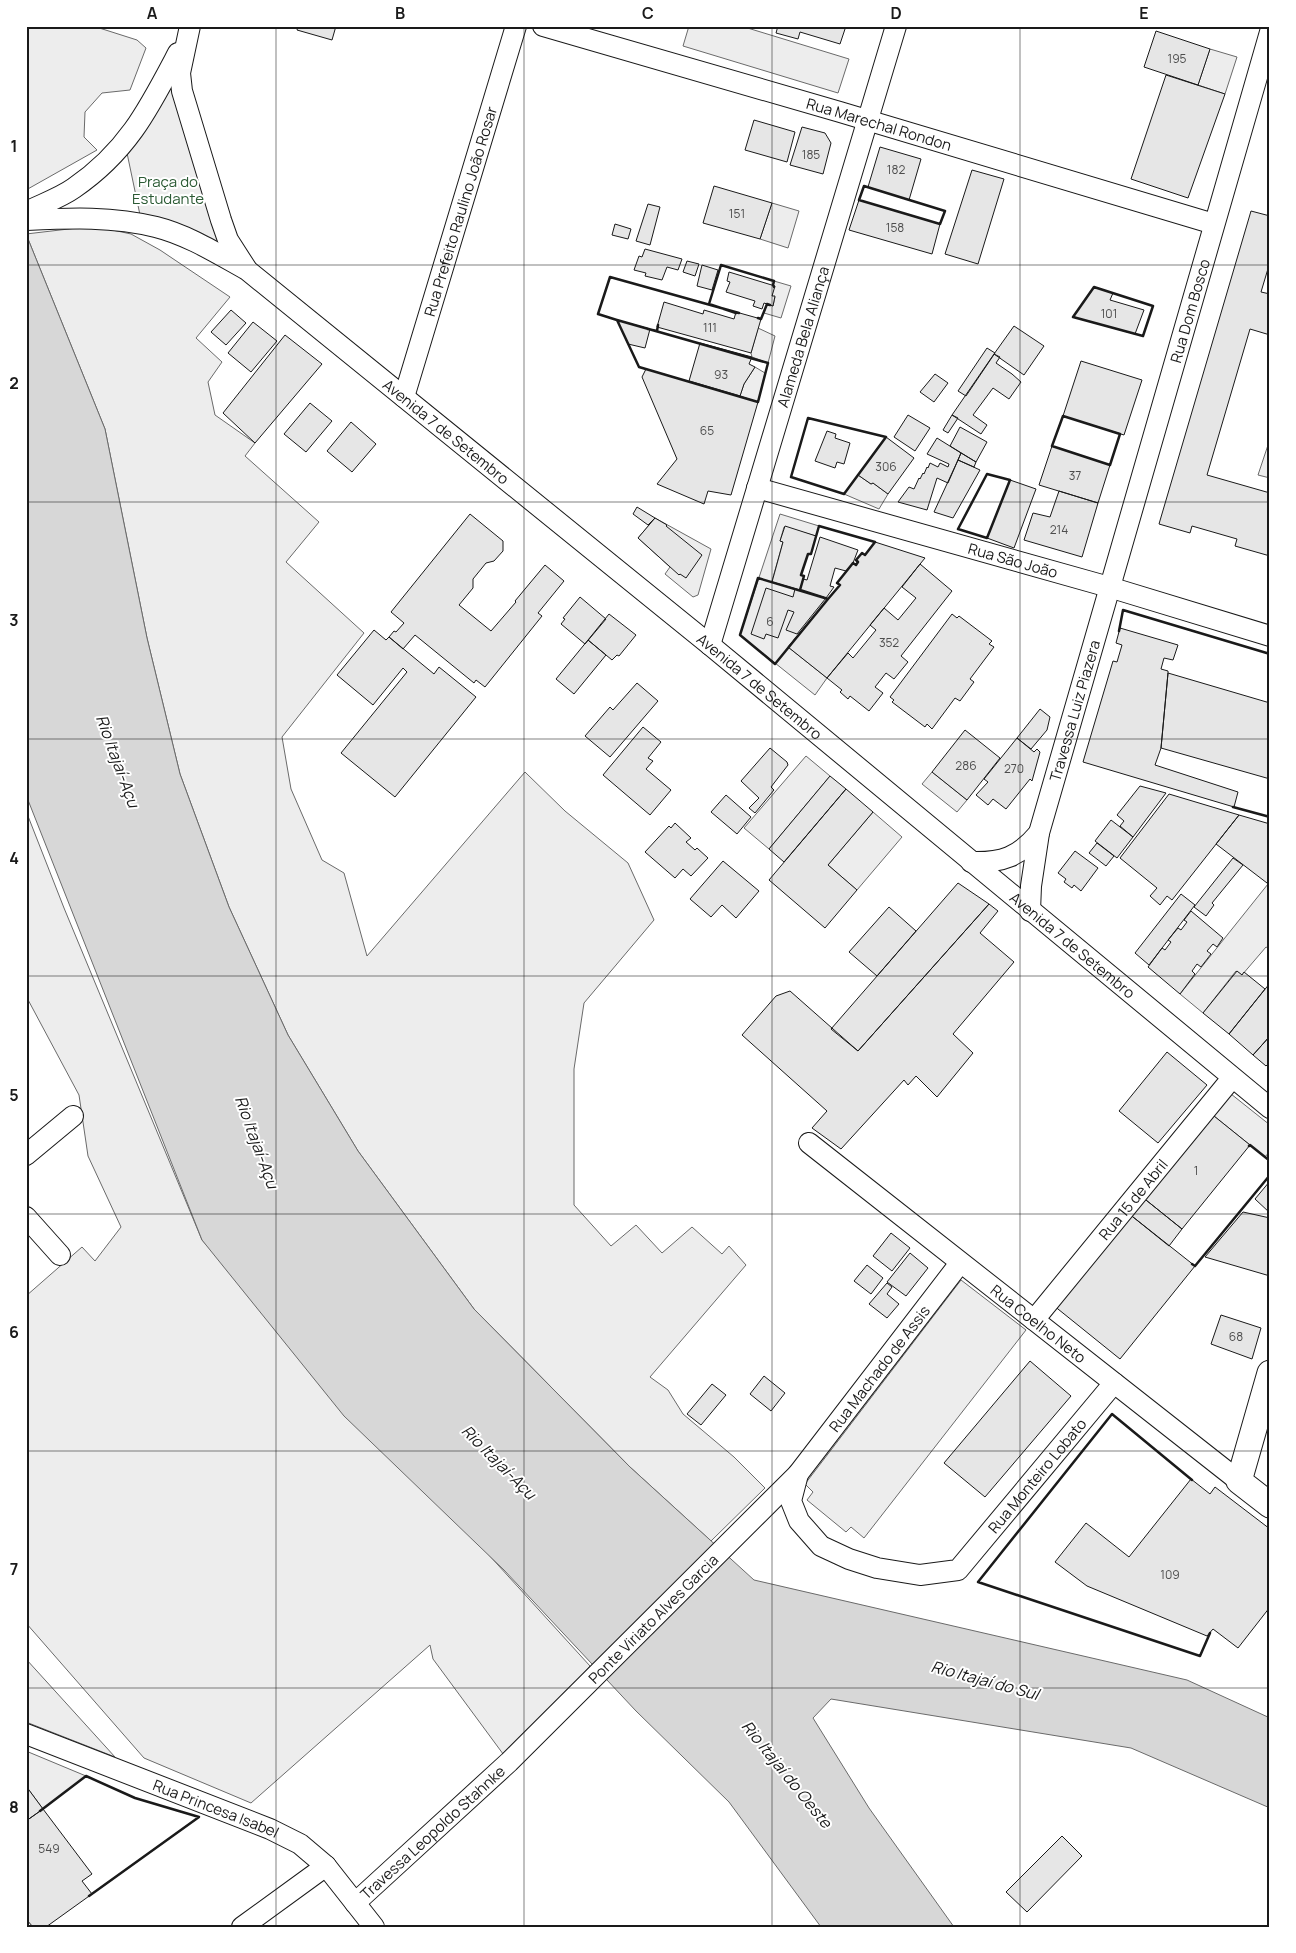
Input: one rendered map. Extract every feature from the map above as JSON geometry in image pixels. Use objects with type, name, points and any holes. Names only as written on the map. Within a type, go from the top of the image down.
[{"type":"main road","points":[[1239,1481],[1270,1373]]},
{"type":"main road","name":"Rua Coelho Neto","points":[[1239,1481],[1270,1505]]},
{"type":"street","name":"Rua Prefeito Raulino João Rosar","points":[[404,397],[516,26]]},
{"type":"street","name":"Rua Marechal Rondon","points":[[543,26],[868,120],[1214,224]]},
{"type":"street","name":"Alameda Bela Aliança","points":[[710,645],[896,26]]},
{"type":"street","points":[[26,212],[73,188],[102,166],[124,144],[144,117],[188,31]]},
{"type":"street","points":[[188,31],[180,73],[182,91],[228,240],[247,270]]},
{"type":"street","name":"Rua Dom Bosco","points":[[1108,587],[1270,32]]},
{"type":"street","points":[[26,220],[96,218],[158,227],[197,243],[247,270]]},
{"type":"street","name":"Avenida 7 de Setembro","points":[[247,270],[710,645],[1270,1108]]},
{"type":"street","name":"Rua São João","points":[[757,488],[1108,587],[1270,636]]},
{"type":"street","name":"Travessa Luiz Piazera","points":[[1030,911],[1031,886],[1039,833],[1108,587]]},
{"type":"street","name":"Travessa Luiz Piazera","points":[[972,862],[988,863],[1003,860],[1017,854],[1029,845],[1039,833]]},
{"type":"street","name":"Rua 15 de Abril","points":[[1034,1320],[1232,1078]]},
{"type":"street","points":[[26,1155],[73,1116]]},
{"type":"street","name":"Rua Coelho Neto","points":[[809,1143],[1239,1481]]},
{"type":"street","points":[[26,1217],[60,1255]]},
{"type":"street","name":"Rua Machado de Assis","points":[[798,1474],[960,1263]]},
{"type":"street","name":"Rua Monteiro Lobato","points":[[798,1474],[791,1501],[799,1521],[821,1546],[849,1559],[877,1568],[920,1575],[958,1570],[1114,1383]]},
{"type":"street","name":"Ponte Viriato Alves Garcia","points":[[509,1762],[798,1474]]},
{"type":"street","name":"Rua Princesa Isabel","points":[[26,1734],[270,1829],[300,1844],[326,1866],[374,1927]]},
{"type":"street","name":"Travessa Leopoldo Stahnke","points":[[355,1903],[509,1762]]},
{"type":"street","points":[[242,1927],[326,1866]]},
{"type":"shaded area","points":[[26,26],[93,26],[137,40],[146,48],[130,90],[102,93],[85,112],[84,137],[97,150],[26,190]]},
{"type":"shaded area","points":[[689,26],[741,26],[849,59],[838,93],[683,46]]},
{"type":"shaded area","points":[[1210,49],[1237,57],[1225,94],[1198,85]]},
{"type":"shaded area","name":"Praça do Estudante","points":[[175,65],[220,243],[140,215],[127,153],[150,123]]},
{"type":"shaded area","points":[[772,203],[799,211],[788,248],[760,239]]},
{"type":"shaded area","points":[[94,226],[131,234],[160,250],[230,297],[196,338],[222,362],[208,382],[215,415],[255,443],[245,456],[319,522],[286,562],[364,633],[282,737],[291,789],[322,860],[344,873],[367,956],[525,772],[565,811],[628,863],[654,920],[584,1003],[574,1069],[574,1205],[611,1246],[636,1225],[662,1253],[692,1227],[722,1254],[729,1246],[746,1265],[650,1377],[668,1390],[683,1414],[734,1457],[765,1488],[711,1541],[630,1467],[474,1309],[358,1151],[288,1035],[229,907],[180,774],[147,638],[105,429],[26,234]]},
{"type":"shaded area","points":[[774,281],[791,286],[781,318],[764,313],[767,304],[773,306],[775,297],[772,296]]},
{"type":"shaded area","points":[[758,328],[775,336],[768,363],[752,357],[751,353]]},
{"type":"shaded area","points":[[755,367],[765,373],[758,402],[740,396],[744,384]]},
{"type":"shaded area","points":[[1270,439],[1270,478],[1258,475]]},
{"type":"shaded area","points":[[858,475],[888,494],[879,509],[844,494]]},
{"type":"shaded area","points":[[780,514],[819,526],[816,536],[784,527],[780,541],[783,542],[772,581],[828,599],[788,647],[827,678],[815,695],[740,635]]},
{"type":"shaded area","points":[[655,518],[711,549],[698,595],[693,597],[665,574],[670,567],[638,538]]},
{"type":"shaded area","points":[[806,756],[830,776],[769,849],[744,828]]},
{"type":"shaded area","points":[[932,772],[967,800],[957,812],[922,784]]},
{"type":"shaded area","points":[[26,811],[64,908],[202,1240],[590,1666],[509,1762],[433,1659],[430,1645],[251,1803],[144,1758],[26,1623],[26,1296],[82,1247],[95,1261],[121,1227],[88,1156],[79,1095],[26,996]]},
{"type":"shaded area","points":[[873,812],[902,837],[857,890],[828,865]]},
{"type":"shaded area","points":[[1270,876],[1270,949],[1266,947],[1242,975],[1236,971],[1203,1013],[1180,994],[1268,884]]},
{"type":"shaded area","points":[[1226,1090],[1270,1125],[1270,1151],[1265,1157],[1209,1112]]},
{"type":"shaded area","points":[[961,1280],[1026,1330],[864,1538],[851,1527],[846,1532],[807,1500],[813,1492],[805,1484]]},
{"type":"shaded area","points":[[26,1659],[115,1757],[26,1722]]},
{"type":"shaded area","points":[[26,1751],[86,1776],[43,1809],[26,1786]]},
{"type":"water","points":[[26,234],[105,429],[147,638],[180,774],[229,907],[288,1035],[358,1151],[474,1309],[630,1467],[754,1580],[1187,1680],[1270,1718],[1270,1808],[1131,1748],[831,1699],[813,1718],[869,1808],[954,1927],[821,1927],[729,1802],[636,1711],[504,1570],[344,1416],[202,1240],[26,795]]},
{"type":"building","points":[[298,26],[336,26],[332,40],[297,30]]},
{"type":"building","points":[[778,26],[846,26],[840,44],[800,32],[798,39],[776,33]]},
{"type":"building","points":[[1156,31],[1210,49],[1198,85],[1144,67]]},
{"type":"building","points":[[1166,75],[1225,94],[1188,198],[1131,179]]},
{"type":"building","points":[[754,120],[795,132],[787,162],[745,150]]},
{"type":"building","points":[[802,127],[825,133],[831,143],[823,174],[790,165]]},
{"type":"building","points":[[880,147],[921,159],[909,200],[868,187]]},
{"type":"building","points":[[972,170],[1004,179],[978,264],[945,254]]},
{"type":"building","points":[[714,186],[772,203],[760,239],[703,223]]},
{"type":"building","points":[[859,200],[940,224],[932,254],[849,230]]},
{"type":"building","points":[[648,204],[660,207],[650,245],[636,241]]},
{"type":"building","points":[[1251,211],[1270,216],[1270,262],[1261,292],[1270,294],[1270,335],[1250,329],[1207,475],[1270,493],[1270,556],[1235,546],[1237,539],[1192,526],[1190,533],[1159,524]]},
{"type":"building","points":[[615,224],[631,229],[628,239],[612,235]]},
{"type":"building","points":[[645,249],[682,259],[678,270],[667,267],[662,280],[645,276],[646,273],[634,270],[639,256],[642,257]]},
{"type":"building","points":[[687,261],[699,264],[695,276],[683,272]]},
{"type":"building","points":[[702,265],[718,270],[712,290],[697,286]]},
{"type":"building","points":[[729,272],[775,286],[772,296],[775,296],[773,306],[764,303],[762,309],[753,306],[755,301],[726,292],[730,282],[727,281]]},
{"type":"building","points":[[1094,287],[1113,293],[1110,300],[1144,310],[1135,334],[1073,317]]},
{"type":"building","points":[[664,302],[703,314],[704,310],[734,319],[736,312],[761,319],[751,353],[657,327]]},
{"type":"building","points":[[231,310],[246,323],[226,345],[211,332]]},
{"type":"building","points":[[617,320],[650,329],[645,348],[628,344]]},
{"type":"building","points":[[253,322],[277,341],[251,372],[228,353]]},
{"type":"building","points":[[1014,326],[1044,346],[1024,375],[994,354]]},
{"type":"building","points":[[285,335],[322,364],[255,443],[223,413]]},
{"type":"building","points":[[700,343],[752,357],[749,364],[755,367],[744,384],[740,396],[689,381]]},
{"type":"building","points":[[987,348],[995,353],[966,396],[958,391]]},
{"type":"building","points":[[994,354],[1000,357],[996,363],[1021,382],[1009,399],[993,388],[973,415],[987,425],[981,434],[952,415]]},
{"type":"building","points":[[1081,361],[1142,380],[1124,435],[1063,416]]},
{"type":"building","points":[[646,369],[758,402],[731,495],[708,491],[704,504],[657,484],[677,459],[642,377]]},
{"type":"building","points":[[935,374],[948,383],[934,402],[920,392]]},
{"type":"building","points":[[310,403],[332,421],[306,452],[284,434]]},
{"type":"building","points":[[908,415],[930,428],[915,451],[894,437]]},
{"type":"building","points":[[952,415],[958,418],[948,433],[943,430]]},
{"type":"building","points":[[351,422],[376,444],[352,472],[327,451]]},
{"type":"building","points":[[960,427],[987,442],[976,462],[950,446]]},
{"type":"building","points":[[827,431],[836,434],[835,438],[850,443],[844,464],[837,462],[835,468],[815,461]]},
{"type":"building","points":[[886,437],[914,458],[888,494],[858,475]]},
{"type":"building","points":[[937,438],[961,453],[948,483],[937,478],[927,510],[898,502],[909,487],[914,489],[919,478],[924,474],[930,463],[938,467],[940,463],[948,467],[949,464],[927,454]]},
{"type":"building","points":[[1052,446],[1110,465],[1098,503],[1039,485]]},
{"type":"building","points":[[961,453],[976,462],[974,467],[958,460]]},
{"type":"building","points":[[958,460],[980,470],[953,518],[934,512]]},
{"type":"building","points":[[1010,480],[1036,489],[1014,548],[987,538]]},
{"type":"building","points":[[1059,491],[1098,503],[1082,557],[1024,540],[1033,513],[1050,517]]},
{"type":"building","points":[[637,507],[655,518],[648,525],[633,514]]},
{"type":"building","points":[[470,514],[503,541],[503,551],[494,561],[486,563],[473,579],[473,588],[459,605],[491,631],[545,565],[564,581],[538,613],[542,616],[485,687],[476,680],[474,683],[415,635],[403,649],[389,637],[404,623],[391,612]]},
{"type":"building","points":[[655,518],[667,525],[702,555],[686,578],[679,575],[638,538]]},
{"type":"building","points":[[785,526],[816,536],[811,554],[808,554],[801,575],[804,576],[800,590],[772,582],[783,542],[780,541]]},
{"type":"building","points":[[820,537],[858,550],[853,563],[846,571],[835,568],[830,586],[834,587],[826,598],[800,590],[803,579],[807,580]]},
{"type":"building","points":[[875,542],[925,558],[827,678],[788,647],[840,585],[837,583],[853,563],[856,565],[858,562],[856,560],[862,553],[865,555]]},
{"type":"building","points":[[920,564],[952,591],[901,656],[908,662],[894,679],[886,673],[875,687],[883,693],[869,711],[850,696],[848,699],[840,692],[842,690],[827,678],[848,653],[853,658],[876,630],[870,625],[884,608],[898,620],[916,598],[902,587]]},
{"type":"building","points":[[766,588],[793,597],[795,589],[826,598],[797,634],[786,630],[794,612],[788,610],[778,638],[766,634],[764,639],[751,634]]},
{"type":"building","points":[[580,597],[606,619],[585,644],[561,624],[565,619],[563,618]]},
{"type":"building","points":[[609,614],[636,635],[619,656],[617,655],[612,660],[588,640]]},
{"type":"building","points":[[952,614],[957,618],[959,616],[992,641],[989,644],[994,647],[970,679],[974,682],[960,701],[955,698],[932,729],[927,724],[925,727],[892,702],[894,700],[890,697]]},
{"type":"building","points":[[1120,628],[1178,645],[1173,660],[1164,658],[1161,669],[1168,671],[1168,673],[1161,748],[1155,765],[1238,792],[1234,807],[1083,762],[1113,661],[1117,662],[1122,645],[1116,643]]},
{"type":"building","points":[[374,630],[386,640],[389,637],[434,674],[439,667],[476,697],[395,797],[341,753],[407,672],[403,668],[373,705],[337,675]]},
{"type":"building","points":[[588,640],[606,655],[574,694],[556,679]]},
{"type":"building","points":[[1168,673],[1270,703],[1270,779],[1161,748]]},
{"type":"building","points":[[637,683],[658,701],[610,757],[585,736],[610,707],[613,710]]},
{"type":"building","points":[[1040,709],[1050,717],[1047,730],[1031,749],[1017,738]]},
{"type":"building","points":[[643,727],[661,742],[648,758],[653,761],[646,769],[671,790],[650,815],[603,775]]},
{"type":"building","points":[[965,730],[1000,758],[967,800],[932,772]]},
{"type":"building","points":[[1017,738],[1034,752],[1037,749],[1040,752],[1032,781],[1030,779],[1006,809],[993,799],[988,805],[976,795],[988,782],[984,779]]},
{"type":"building","points":[[770,748],[788,765],[771,787],[774,790],[755,813],[749,808],[759,798],[741,781]]},
{"type":"building","points":[[830,776],[846,789],[784,862],[769,849]]},
{"type":"building","points":[[1140,786],[1166,793],[1133,837],[1120,826],[1124,821],[1117,815]]},
{"type":"building","points":[[846,789],[873,812],[828,865],[857,890],[825,928],[769,880]]},
{"type":"building","points":[[1169,794],[1239,815],[1172,900],[1167,896],[1160,905],[1150,896],[1157,888],[1120,858]]},
{"type":"building","points":[[726,795],[751,817],[737,834],[711,812]]},
{"type":"building","points":[[1239,815],[1270,824],[1270,876],[1267,883],[1216,844]]},
{"type":"building","points":[[1111,820],[1133,837],[1117,858],[1095,841]]},
{"type":"building","points":[[675,823],[691,838],[686,842],[695,850],[697,848],[708,858],[691,876],[683,869],[675,878],[645,852],[669,826],[671,828]]},
{"type":"building","points":[[1097,843],[1114,856],[1106,866],[1089,853]]},
{"type":"building","points":[[1075,851],[1098,868],[1081,891],[1074,885],[1072,888],[1064,882],[1066,879],[1058,873]]},
{"type":"building","points":[[1233,858],[1243,865],[1212,903],[1214,905],[1206,916],[1194,907]]},
{"type":"building","points":[[723,861],[759,891],[736,918],[722,905],[711,917],[690,899]]},
{"type":"building","points":[[958,883],[989,904],[858,1051],[831,1029]]},
{"type":"building","points":[[1181,894],[1195,905],[1149,965],[1135,953]]},
{"type":"building","points":[[989,904],[998,911],[980,933],[1014,962],[953,1034],[973,1053],[937,1097],[916,1076],[908,1085],[904,1080],[841,1149],[812,1128],[827,1111],[742,1035],[776,996],[790,991],[858,1051]]},
{"type":"building","points":[[889,907],[916,931],[877,976],[849,952]]},
{"type":"building","points":[[1191,911],[1223,938],[1217,947],[1213,944],[1207,951],[1211,954],[1201,967],[1197,964],[1192,971],[1195,974],[1180,994],[1148,967],[1162,948],[1165,950],[1171,942],[1168,940],[1178,928],[1181,930],[1187,922],[1184,920]]},
{"type":"building","points":[[1237,971],[1242,975],[1244,972],[1265,989],[1229,1034],[1203,1013]]},
{"type":"building","points":[[1270,983],[1270,1036],[1253,1055],[1229,1034]]},
{"type":"building","points":[[1270,1036],[1270,1065],[1266,1066],[1253,1055]]},
{"type":"building","points":[[1167,1052],[1207,1085],[1158,1143],[1119,1111]]},
{"type":"building","points":[[1209,1112],[1250,1145],[1182,1229],[1141,1196]]},
{"type":"building","points":[[1270,1181],[1270,1213],[1255,1199]]},
{"type":"building","points":[[1141,1196],[1182,1229],[1169,1246],[1128,1213]]},
{"type":"building","points":[[1243,1212],[1270,1218],[1270,1276],[1205,1257]]},
{"type":"building","points":[[1128,1213],[1195,1266],[1120,1359],[1053,1305]]},
{"type":"building","points":[[891,1233],[910,1248],[892,1271],[873,1256]]},
{"type":"building","points":[[910,1253],[928,1268],[906,1296],[887,1282]]},
{"type":"building","points":[[867,1265],[883,1278],[871,1294],[854,1281]]},
{"type":"building","points":[[887,1283],[892,1287],[887,1294],[899,1304],[887,1318],[869,1304]]},
{"type":"building","points":[[1221,1315],[1261,1328],[1252,1359],[1211,1344]]},
{"type":"building","points":[[1030,1361],[1071,1396],[985,1497],[944,1463]]},
{"type":"building","points":[[764,1376],[785,1393],[771,1411],[750,1394]]},
{"type":"building","points":[[712,1384],[726,1395],[701,1425],[687,1414]]},
{"type":"building","points":[[1191,1479],[1210,1494],[1215,1487],[1270,1529],[1270,1607],[1238,1648],[1213,1629],[1207,1636],[1087,1586],[1055,1562],[1086,1523],[1129,1557]]},
{"type":"building","points":[[26,1786],[43,1809],[26,1821]]},
{"type":"building","points":[[43,1809],[92,1874],[82,1881],[92,1894],[46,1927],[33,1927],[26,1919],[26,1821]]},
{"type":"building","points":[[1062,1836],[1082,1856],[1027,1912],[1006,1892]]},
{"type":"wall","points":[[864,186],[945,211],[940,224],[859,200],[864,186]]},
{"type":"wall","points":[[709,304],[721,265],[774,281],[774,287]]},
{"type":"wall","points":[[620,321],[598,314],[610,277],[739,313]]},
{"type":"wall","points":[[1094,287],[1153,306],[1143,336],[1073,317],[1094,287]]},
{"type":"wall","points":[[709,304],[736,313]]},
{"type":"wall","points":[[758,318],[761,319],[767,304],[770,305]]},
{"type":"wall","points":[[617,320],[768,363],[758,402],[639,367],[617,320]]},
{"type":"wall","points":[[648,329],[657,331],[658,325]]},
{"type":"wall","points":[[1063,416],[1120,434],[1110,465],[1052,446],[1063,416]]},
{"type":"wall","points":[[808,418],[886,437],[844,494],[791,477],[808,418]]},
{"type":"wall","points":[[987,474],[1010,480],[987,538],[958,529],[987,474]]},
{"type":"wall","points":[[819,526],[875,542],[865,555],[862,553],[856,560],[858,562],[856,565],[853,563],[837,583],[840,585],[828,599],[800,590],[804,576],[801,575],[808,554],[811,554],[819,526]]},
{"type":"wall","points":[[758,578],[828,599],[775,664],[740,635],[758,578]]},
{"type":"wall","points":[[1119,631],[1123,610],[1270,654]]},
{"type":"wall","points":[[1233,807],[1270,817]]},
{"type":"wall","points":[[1249,1146],[1270,1161]]},
{"type":"wall","points":[[1192,1264],[1195,1266],[1270,1175]]},
{"type":"wall","points":[[1192,1480],[1112,1414],[978,1582],[1200,1656],[1210,1633]]},
{"type":"wall","points":[[40,1811],[86,1776],[135,1798],[199,1817],[89,1896]]},
{"type":"water label","name":"Rio Itajaí-Açu","points":[[118,761]]},
{"type":"water label","name":"Rio Itajaí-Açu","points":[[257,1142]]},
{"type":"water label","name":"Rio Itajaí-Açu","points":[[499,1462]]},
{"type":"water label","name":"Rio Itajaí do Sul","points":[[985,1680]]},
{"type":"water label","name":"Rio Itajaí do Oeste","points":[[787,1774]]}]
